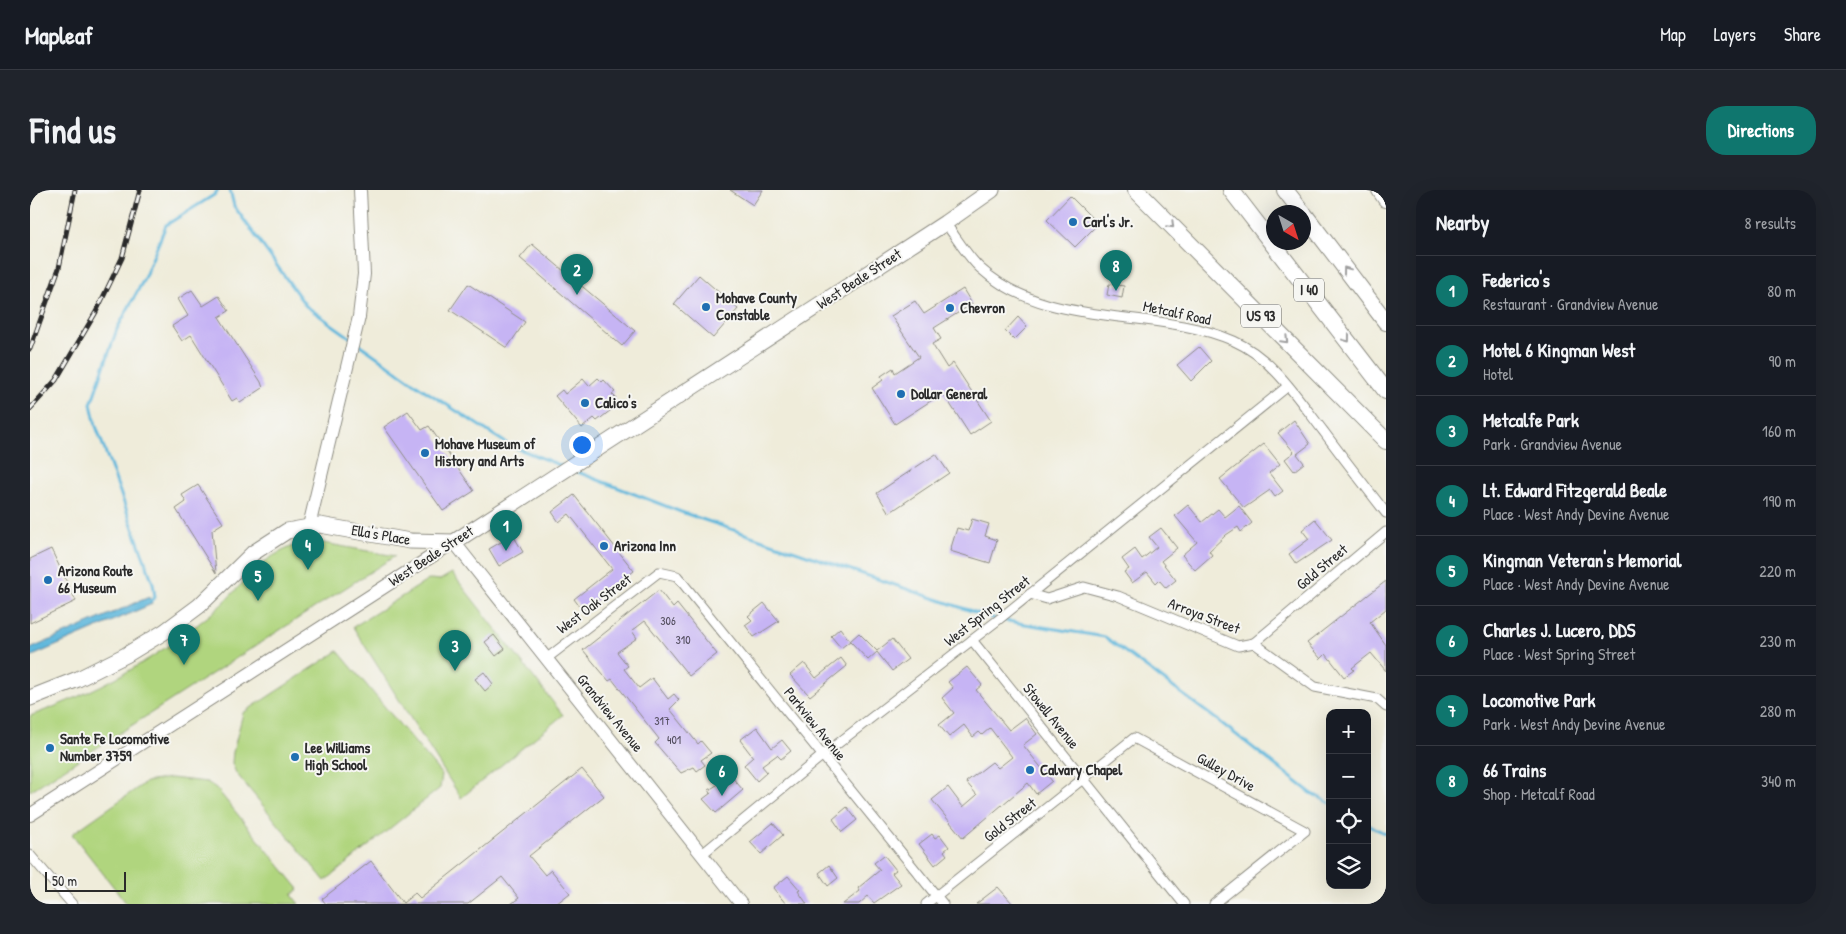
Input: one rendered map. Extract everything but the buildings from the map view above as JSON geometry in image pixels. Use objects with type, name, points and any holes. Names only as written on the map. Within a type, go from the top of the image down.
[{"type":"highway","name":"US 93","points":[[1136,190],[1386,441]]},
{"type":"highway","name":"I 40","points":[[1231,190],[1386,391]]},
{"type":"highway","name":"I 40","points":[[1285,190],[1297,205]]},
{"type":"highway","points":[[1380,190],[1386,199]]},
{"type":"highway","name":"I 40","points":[[1311,224],[1386,322]]},
{"type":"main road","points":[[309,526],[349,366],[359,317],[364,274],[360,190]]},
{"type":"main road","name":"West Beale Street","points":[[30,815],[946,223],[987,194],[1003,190]]},
{"type":"main road","name":"Ella's Place","points":[[30,698],[86,675],[126,655],[164,632],[199,606],[258,549],[280,534],[309,526],[330,526],[410,541],[454,542]]},
{"type":"main road","name":"Grandview Avenue","points":[[454,542],[741,904]]},
{"type":"street","name":"Metcalf Road","points":[[946,223],[980,268],[1017,293],[1037,301],[1078,310],[1193,327],[1235,342],[1258,357],[1288,386],[1386,513]]},
{"type":"street","name":"West Spring Street","points":[[701,855],[823,755],[1030,594],[1288,386]]},
{"type":"street","name":"Gold Street","points":[[1254,643],[1386,532]]},
{"type":"street","name":"West Oak Street","points":[[546,659],[660,572]]},
{"type":"street","name":"Parkview Avenue","points":[[660,572],[677,576],[942,904]]},
{"type":"street","name":"Arroya Street","points":[[1030,594],[1047,599],[1084,587],[1118,596],[1238,646],[1254,643],[1315,686],[1378,699],[1386,707]]},
{"type":"street","name":"Stowell Avenue","points":[[972,640],[1184,904]]},
{"type":"street","name":"Gold Street","points":[[926,904],[1134,738]]},
{"type":"street","name":"Gulley Drive","points":[[1134,738],[1304,831],[1214,904]]},
{"type":"street","points":[[30,855],[72,904]]},
{"type":"green space","points":[[307,540],[395,556],[30,791],[30,716],[101,686],[143,662],[214,612],[268,559]]},
{"type":"green space","points":[[452,573],[563,715],[461,798],[353,627],[430,579],[440,580]]},
{"type":"green space","points":[[338,651],[442,775],[440,788],[325,881],[236,773],[232,763],[243,713]]},
{"type":"green space","points":[[170,778],[207,782],[216,788],[299,889],[292,895],[299,904],[127,904],[72,834],[146,782]]},
{"type":"water","points":[[149,597],[152,604],[30,657],[30,649]]},
{"type":"waterway","points":[[151,601],[155,597],[153,583],[96,426],[91,404],[117,329],[143,281],[166,225],[214,195],[218,190]]},
{"type":"waterway","points":[[230,190],[234,206],[306,306],[351,338]]},
{"type":"waterway","points":[[356,342],[421,388],[509,445],[562,466]]},
{"type":"waterway","points":[[575,471],[681,512],[995,619]]},
{"type":"waterway","points":[[1001,620],[1105,637],[1220,722],[1311,793],[1326,801]]},
{"type":"waterway","points":[[1371,826],[1386,834]]},
{"type":"railway","points":[[30,349],[59,268],[75,190]]},
{"type":"railway","points":[[30,409],[56,380],[96,312],[122,258],[140,190]]},
{"type":"place","name":"Carl's Jr.","points":[[1073,222]]},
{"type":"place","name":"66 Trains","points":[[1116,291]]},
{"type":"place","name":"Motel 6 Kingman West","points":[[577,295]]},
{"type":"place","name":"Mohave County Constable","points":[[706,307]]},
{"type":"place","name":"Chevron","points":[[950,308]]},
{"type":"place","name":"Dollar General","points":[[901,394]]},
{"type":"place","name":"Calico's","points":[[585,403]]},
{"type":"place","name":"Mohave Museum of History and Arts","points":[[425,453]]},
{"type":"place","name":"Arizona Inn","points":[[604,546]]},
{"type":"place","name":"Federico's","points":[[506,551]]},
{"type":"place","name":"Lt. Edward Fitzgerald Beale","points":[[308,570]]},
{"type":"place","name":"Arizona Route 66 Museum","points":[[48,580]]},
{"type":"place","name":"Kingman Veteran's Memorial","points":[[258,601]]},
{"type":"place","name":"Locomotive Park","points":[[184,665]]},
{"type":"place","name":"Metcalfe Park","points":[[455,671]]},
{"type":"place","name":"Sante Fe Locomotive Number 3759","points":[[50,748]]},
{"type":"place","name":"Lee Williams High School","points":[[295,757]]},
{"type":"place","name":"Calvary Chapel","points":[[1030,770]]},
{"type":"place","name":"Charles J. Lucero, DDS","points":[[722,796]]}]
